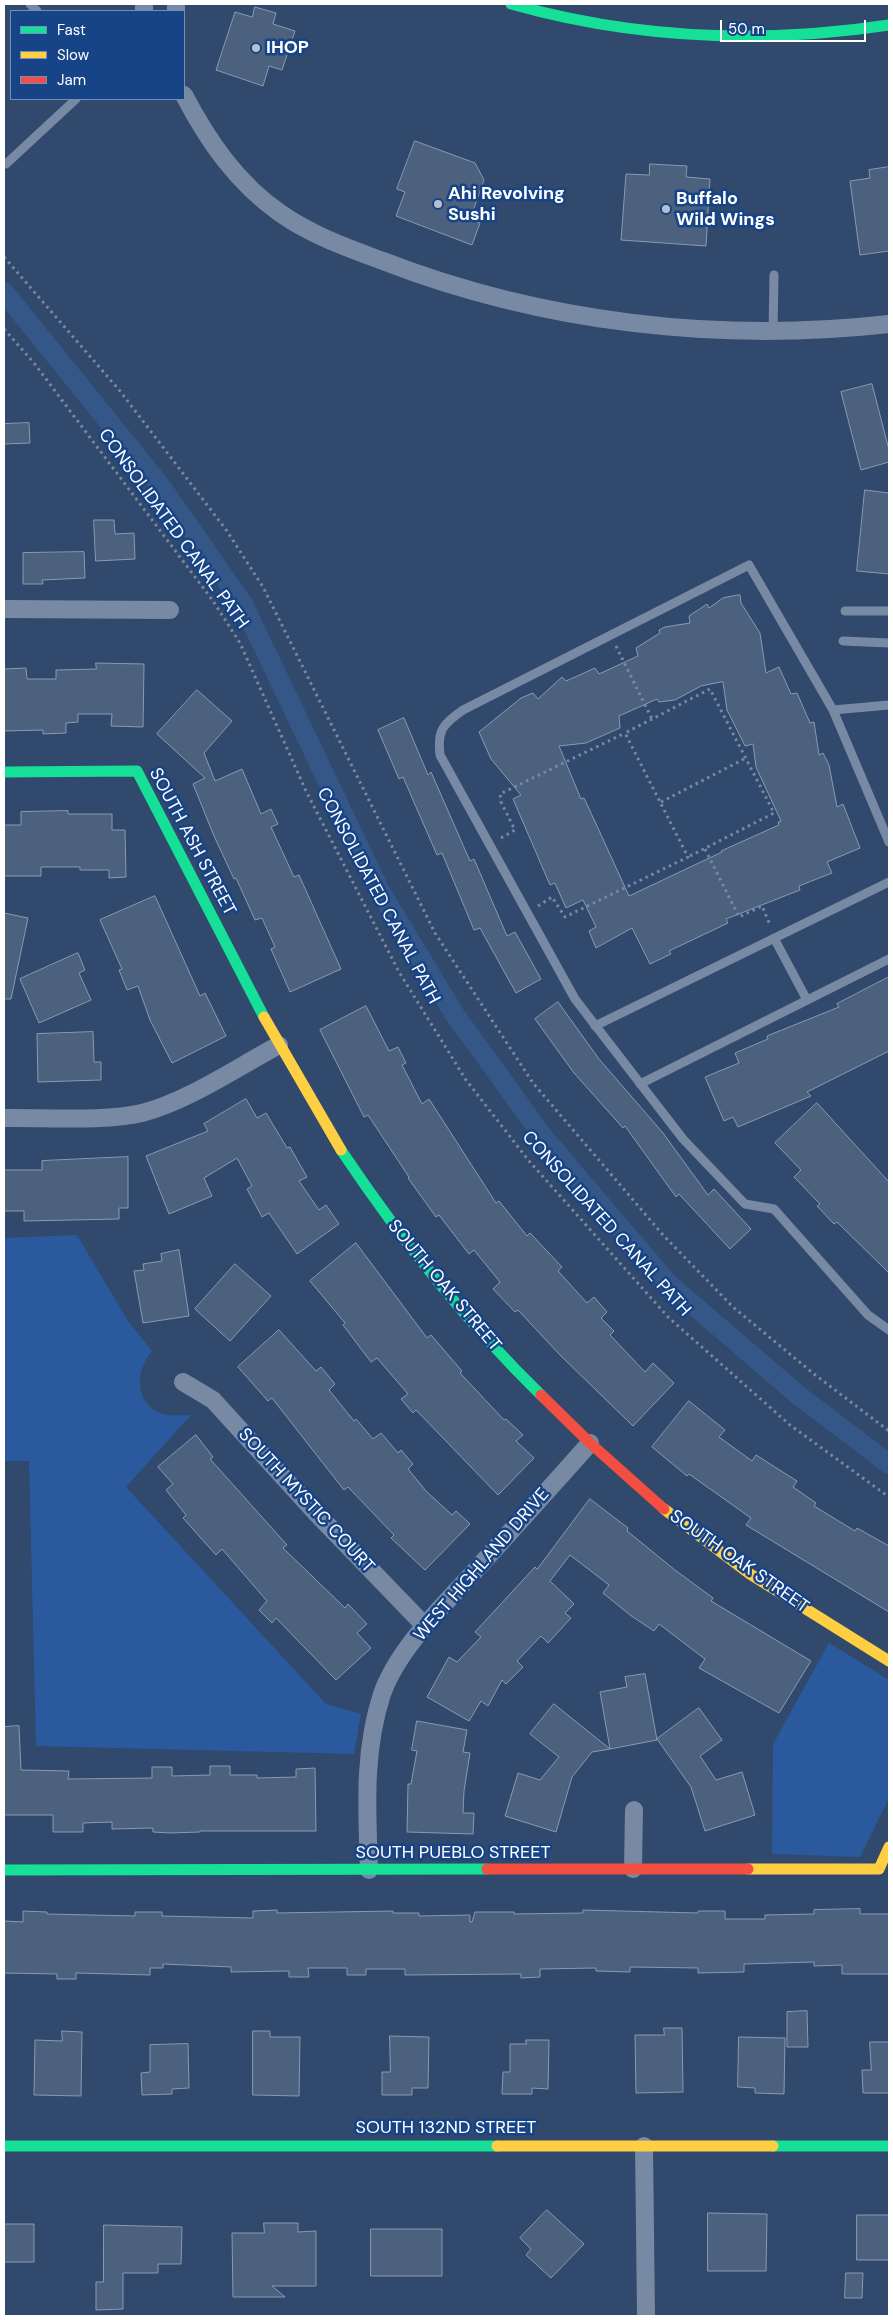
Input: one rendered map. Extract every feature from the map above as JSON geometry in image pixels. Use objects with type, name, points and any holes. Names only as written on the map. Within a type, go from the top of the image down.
[{"type":"street","points":[[511,4],[632,29],[711,37],[787,36],[859,31],[889,25]]},
{"type":"street","points":[[185,97],[219,154],[245,183],[280,213],[314,233],[346,247],[461,289],[564,312],[621,322],[773,332],[889,324]]},
{"type":"street","points":[[4,610],[170,610]]},
{"type":"street","name":"SOUTH ASH STREET","points":[[4,772],[137,771],[279,1045]]},
{"type":"street","points":[[4,1118],[121,1117],[142,1113],[171,1103],[279,1045]]},
{"type":"street","name":"SOUTH OAK STREET","points":[[279,1045],[338,1146],[410,1248],[474,1326],[590,1443],[674,1518],[734,1563],[889,1661]]},
{"type":"street","name":"SOUTH MYSTIC COURT","points":[[183,1382],[213,1400],[316,1513],[425,1626]]},
{"type":"street","name":"WEST HIGHLAND DRIVE","points":[[369,1870],[366,1774],[369,1747],[383,1693],[394,1670],[425,1626],[590,1443]]},
{"type":"street","points":[[633,1869],[634,1810]]},
{"type":"street","name":"SOUTH PUEBLO STREET","points":[[4,1870],[879,1869],[889,1847]]},
{"type":"street","name":"SOUTH 132ND STREET","points":[[4,2146],[889,2146]]},
{"type":"street","points":[[644,2146],[646,2316]]},
{"type":"lane","points":[[6,164],[75,100]]},
{"type":"lane","points":[[773,332],[774,275]]},
{"type":"lane","points":[[889,842],[832,710],[749,565],[463,710],[444,724],[438,741],[440,755],[575,999],[640,1084],[683,1139],[745,1204],[774,1209],[868,1315],[889,1330]]},
{"type":"lane","points":[[845,611],[889,611]]},
{"type":"lane","points":[[843,641],[889,643]]},
{"type":"lane","points":[[832,710],[889,705]]},
{"type":"lane","points":[[596,1026],[889,882]]},
{"type":"lane","points":[[775,938],[807,1000]]},
{"type":"lane","points":[[640,1084],[889,959]]},
{"type":"path","points":[[4,257],[120,390],[222,524],[242,555],[267,596],[435,933],[533,1083],[663,1235],[734,1307],[814,1374],[889,1431]]},
{"type":"path","name":"CONSOLIDATED CANAL PATH","points":[[4,329],[58,394],[213,601],[234,634],[306,791],[394,964],[466,1080],[529,1161],[668,1317],[790,1425],[889,1497]]},
{"type":"path","points":[[610,636],[652,720]]},
{"type":"path","points":[[489,844],[515,830],[501,802],[500,794],[652,720],[710,689],[774,813],[565,917],[552,897],[526,912]]},
{"type":"path","points":[[625,733],[688,857]]},
{"type":"path","points":[[661,802],[746,758]]},
{"type":"path","points":[[705,849],[739,917],[762,906],[775,938]]},
{"type":"shaded area","points":[[77,1235],[128,1321],[152,1351],[142,1369],[140,1379],[140,1389],[143,1398],[149,1406],[168,1415],[191,1415],[126,1487],[326,1704],[361,1714],[354,1754],[36,1746],[29,1461],[4,1461],[4,1238]]},
{"type":"shaded area","points":[[829,1643],[889,1680],[889,1798],[860,1857],[772,1854],[773,1744]]},
{"type":"building","name":"IHOP","points":[[255,7],[276,13],[273,24],[295,31],[282,70],[269,66],[263,86],[216,70],[235,12],[252,17]]},
{"type":"building","name":"Ahi Revolving Sushi","points":[[415,141],[475,163],[484,180],[470,219],[480,223],[472,245],[396,216],[405,192],[397,189]]},
{"type":"building","name":"Buffalo Wild Wings","points":[[650,164],[687,166],[686,177],[710,179],[706,246],[621,240],[626,174],[649,175]]},
{"type":"building","points":[[889,167],[889,251],[860,255],[850,181],[870,178],[869,170]]},
{"type":"building","points":[[872,384],[889,450],[889,462],[861,470],[841,392]]},
{"type":"building","points":[[29,423],[30,443],[4,444],[4,424]]},
{"type":"building","points":[[865,490],[889,493],[889,574],[857,571]]},
{"type":"building","points":[[94,520],[114,520],[115,534],[134,533],[135,559],[96,561]]},
{"type":"building","points":[[84,552],[85,578],[42,580],[43,584],[23,584],[23,553]]},
{"type":"building","points":[[740,595],[741,603],[760,633],[766,673],[779,667],[791,694],[797,693],[810,723],[814,722],[819,755],[823,753],[829,765],[837,807],[843,804],[860,848],[827,862],[832,873],[799,886],[800,890],[726,919],[728,923],[669,951],[671,954],[650,964],[632,928],[596,948],[589,931],[596,927],[583,900],[566,908],[555,883],[550,885],[513,799],[521,795],[491,759],[479,732],[521,698],[533,693],[538,699],[562,677],[566,681],[595,668],[599,674],[638,656],[636,648],[660,633],[659,630],[665,627],[690,623],[689,616],[707,604],[709,608],[723,598]],"holes":[[[723,682],[727,710],[745,746],[753,744],[756,767],[781,821],[778,822],[779,825],[629,896],[584,798],[581,799],[559,746],[586,743],[620,728],[619,716],[657,699],[659,702],[675,700],[701,686]]]},
{"type":"building","points":[[96,663],[144,664],[143,727],[111,726],[112,714],[78,714],[78,722],[66,723],[66,733],[43,734],[43,730],[4,731],[4,669],[26,668],[27,679],[56,679],[56,670],[96,669]]},
{"type":"building","points":[[197,690],[232,721],[204,753],[215,781],[242,769],[261,814],[271,809],[278,824],[271,827],[294,877],[299,875],[341,969],[290,992],[271,949],[275,947],[262,918],[255,920],[214,836],[193,784],[205,778],[157,734]]},
{"type":"building","points":[[404,718],[428,775],[431,772],[470,861],[474,859],[507,936],[515,932],[541,979],[516,993],[480,928],[474,930],[442,853],[437,855],[403,777],[399,779],[378,730]]},
{"type":"building","points":[[68,811],[68,814],[112,814],[112,830],[125,830],[126,877],[109,878],[109,870],[80,870],[80,867],[41,867],[41,876],[4,876],[4,825],[21,825],[21,812]]},
{"type":"building","points":[[155,896],[200,996],[205,993],[226,1036],[172,1063],[150,1020],[138,986],[127,990],[119,970],[122,969],[100,920]]},
{"type":"building","points":[[4,913],[28,918],[11,999],[4,999]]},
{"type":"building","points":[[78,953],[85,970],[79,973],[91,1000],[39,1023],[20,979]]},
{"type":"building","points":[[889,977],[889,1051],[807,1092],[811,1096],[738,1127],[733,1117],[724,1121],[705,1077],[739,1063],[735,1053],[768,1039],[767,1036],[839,1007],[837,1004]]},
{"type":"building","points":[[558,1002],[599,1059],[663,1133],[708,1195],[714,1189],[751,1229],[730,1249],[679,1194],[676,1197],[625,1126],[623,1128],[574,1073],[535,1019]]},
{"type":"building","points":[[366,1006],[389,1051],[398,1047],[406,1063],[402,1065],[422,1104],[429,1099],[496,1203],[499,1201],[527,1236],[530,1233],[562,1267],[558,1271],[587,1303],[594,1297],[607,1312],[601,1318],[614,1331],[610,1335],[645,1372],[653,1363],[674,1383],[633,1426],[560,1355],[518,1310],[515,1312],[493,1289],[500,1282],[474,1250],[469,1254],[439,1215],[436,1217],[408,1178],[368,1115],[364,1117],[320,1030]]},
{"type":"building","points":[[93,1032],[94,1062],[101,1062],[101,1080],[38,1082],[37,1034]]},
{"type":"building","points":[[246,1099],[257,1118],[266,1113],[287,1148],[290,1147],[307,1177],[299,1181],[319,1210],[326,1205],[339,1224],[297,1254],[269,1213],[262,1217],[247,1189],[252,1186],[237,1158],[204,1178],[212,1196],[169,1214],[146,1156],[208,1131],[204,1124]]},
{"type":"building","points":[[817,1103],[889,1182],[889,1273],[837,1222],[834,1224],[817,1206],[820,1204],[794,1177],[801,1170],[775,1143]]},
{"type":"building","points":[[128,1157],[128,1208],[119,1208],[119,1219],[24,1221],[24,1211],[4,1211],[4,1170],[42,1170],[42,1161]]},
{"type":"building","points":[[356,1243],[427,1338],[431,1335],[462,1371],[460,1373],[504,1420],[506,1419],[523,1435],[516,1441],[534,1458],[498,1495],[416,1410],[413,1413],[401,1399],[408,1394],[377,1358],[371,1362],[343,1325],[345,1323],[310,1281]]},
{"type":"building","points":[[179,1250],[189,1316],[143,1323],[134,1271],[144,1270],[143,1264],[162,1261],[161,1254]]},
{"type":"building","points":[[235,1264],[271,1296],[230,1341],[195,1309]]},
{"type":"building","points":[[279,1330],[316,1371],[321,1367],[335,1384],[329,1390],[354,1421],[356,1419],[373,1439],[381,1433],[398,1453],[401,1450],[413,1464],[408,1469],[426,1491],[452,1515],[456,1511],[470,1524],[425,1570],[391,1538],[394,1535],[348,1487],[344,1490],[272,1398],[268,1401],[238,1367]]},
{"type":"building","points":[[689,1401],[725,1430],[719,1437],[752,1461],[756,1455],[797,1481],[793,1487],[816,1503],[814,1506],[855,1531],[857,1528],[889,1546],[889,1612],[746,1525],[751,1518],[689,1474],[687,1476],[652,1447]]},
{"type":"building","points":[[196,1435],[213,1457],[210,1459],[287,1545],[283,1548],[345,1608],[348,1604],[367,1624],[357,1633],[371,1648],[336,1680],[276,1618],[272,1623],[259,1610],[267,1601],[222,1549],[216,1555],[183,1518],[186,1515],[166,1490],[173,1484],[158,1467]]},
{"type":"building","points":[[590,1499],[628,1528],[627,1531],[675,1570],[713,1598],[711,1601],[811,1661],[779,1713],[699,1668],[705,1659],[659,1624],[654,1631],[630,1615],[603,1593],[609,1585],[570,1555],[550,1581],[574,1604],[565,1613],[571,1618],[548,1643],[541,1636],[517,1661],[523,1667],[506,1684],[502,1680],[488,1706],[481,1701],[469,1721],[427,1697],[449,1657],[457,1662],[481,1637],[475,1632],[535,1567],[537,1569]]},
{"type":"building","points":[[645,1674],[657,1740],[610,1749],[600,1692],[627,1687],[625,1677]]},
{"type":"building","points":[[554,1704],[610,1749],[592,1752],[572,1777],[556,1832],[505,1816],[518,1773],[540,1780],[559,1757],[530,1734]]},
{"type":"building","points":[[699,1708],[722,1740],[700,1756],[716,1780],[742,1772],[755,1815],[705,1831],[691,1787],[657,1739]]},
{"type":"building","points":[[417,1721],[467,1730],[463,1752],[470,1753],[464,1791],[463,1813],[474,1813],[473,1834],[407,1832],[408,1784],[411,1784],[417,1751],[412,1750]]},
{"type":"building","points":[[19,1726],[21,1770],[69,1771],[68,1779],[152,1778],[152,1767],[172,1767],[172,1776],[210,1775],[210,1766],[230,1766],[230,1775],[257,1775],[257,1778],[296,1777],[296,1769],[315,1768],[316,1831],[200,1831],[170,1833],[153,1832],[153,1828],[112,1829],[112,1822],[83,1823],[83,1832],[53,1832],[53,1815],[4,1815],[4,1727]]},
{"type":"building","points":[[860,1909],[860,1914],[889,1914],[889,1974],[842,1974],[842,1965],[814,1966],[814,1962],[744,1964],[744,1972],[698,1973],[698,1968],[630,1967],[630,1972],[596,1971],[596,1968],[540,1969],[540,1977],[521,1978],[521,1974],[405,1975],[405,1969],[366,1969],[366,1975],[347,1975],[347,1968],[308,1968],[309,1977],[289,1977],[289,1971],[231,1972],[231,1967],[163,1964],[163,1968],[150,1968],[150,1975],[76,1973],[76,1979],[57,1979],[57,1974],[4,1973],[4,1921],[23,1922],[23,1911],[47,1912],[47,1914],[135,1916],[135,1912],[162,1912],[162,1916],[253,1918],[253,1911],[277,1910],[277,1913],[393,1911],[393,1913],[419,1913],[419,1916],[470,1915],[470,1922],[472,1922],[475,1912],[514,1912],[514,1914],[583,1913],[583,1910],[698,1913],[698,1911],[725,1911],[725,1919],[765,1919],[765,1915],[814,1914],[814,1910]]},
{"type":"building","points":[[807,2011],[808,2047],[787,2047],[787,2012]]},
{"type":"building","points":[[664,2028],[682,2028],[683,2092],[636,2093],[635,2035],[664,2035]]},
{"type":"building","points":[[62,2031],[82,2032],[81,2096],[34,2095],[35,2040],[62,2041]]},
{"type":"building","points":[[253,2031],[270,2031],[270,2037],[300,2037],[299,2096],[253,2095]]},
{"type":"building","points":[[390,2036],[429,2037],[428,2088],[412,2088],[412,2095],[382,2095],[382,2072],[390,2072]]},
{"type":"building","points":[[739,2037],[785,2038],[784,2094],[755,2093],[755,2088],[738,2087]]},
{"type":"building","points":[[526,2040],[549,2040],[548,2089],[532,2088],[532,2094],[502,2094],[503,2072],[510,2072],[510,2044],[526,2044]]},
{"type":"building","points":[[870,2042],[889,2042],[889,2093],[863,2093],[862,2070],[871,2070]]},
{"type":"building","points":[[188,2044],[189,2088],[172,2089],[172,2094],[142,2095],[141,2073],[150,2072],[150,2045]]},
{"type":"building","points":[[547,2210],[584,2244],[551,2278],[526,2255],[531,2249],[520,2238]]},
{"type":"building","points":[[708,2213],[767,2214],[766,2271],[708,2271]]},
{"type":"building","points":[[857,2215],[889,2215],[889,2260],[857,2260]]},
{"type":"building","points":[[264,2223],[298,2223],[298,2232],[316,2231],[316,2286],[272,2286],[285,2297],[233,2297],[232,2233],[264,2233]]},
{"type":"building","points":[[4,2224],[34,2224],[34,2262],[4,2262]]},
{"type":"building","points":[[104,2225],[182,2227],[181,2264],[158,2264],[158,2273],[123,2273],[123,2309],[96,2310],[96,2282],[103,2282]]},
{"type":"building","points":[[371,2229],[442,2229],[442,2276],[371,2276]]},
{"type":"building","points":[[846,2273],[863,2273],[862,2298],[845,2298]]},
{"type":"waterway","points":[[4,292],[160,485],[243,604],[380,891],[455,1015],[545,1139],[668,1283],[798,1395],[889,1464]]},
{"type":"traffic: fast","points":[[511,4],[605,25],[699,35],[794,35],[889,25]]},
{"type":"traffic: fast","points":[[4,772],[137,771],[264,1017]]},
{"type":"traffic: fast","points":[[341,1150],[386,1215],[435,1278],[486,1338],[541,1395]]},
{"type":"traffic: fast","points":[[4,1870],[487,1869]]},
{"type":"traffic: fast","points":[[4,2146],[497,2146]]},
{"type":"traffic: fast","points":[[773,2146],[889,2146]]},
{"type":"traffic: slow","points":[[264,1017],[341,1150]]},
{"type":"traffic: slow","points":[[664,1509],[750,1574],[889,1661]]},
{"type":"traffic: slow","points":[[748,1869],[879,1869],[889,1847]]},
{"type":"traffic: slow","points":[[497,2146],[773,2146]]},
{"type":"traffic: jam","points":[[541,1395],[590,1443],[664,1509]]},
{"type":"traffic: jam","points":[[487,1869],[748,1869]]},
{"type":"place","name":"IHOP","points":[[256,48]]},
{"type":"place","name":"Ahi Revolving Sushi","points":[[438,204]]},
{"type":"place","name":"Buffalo Wild Wings","points":[[666,209]]}]
